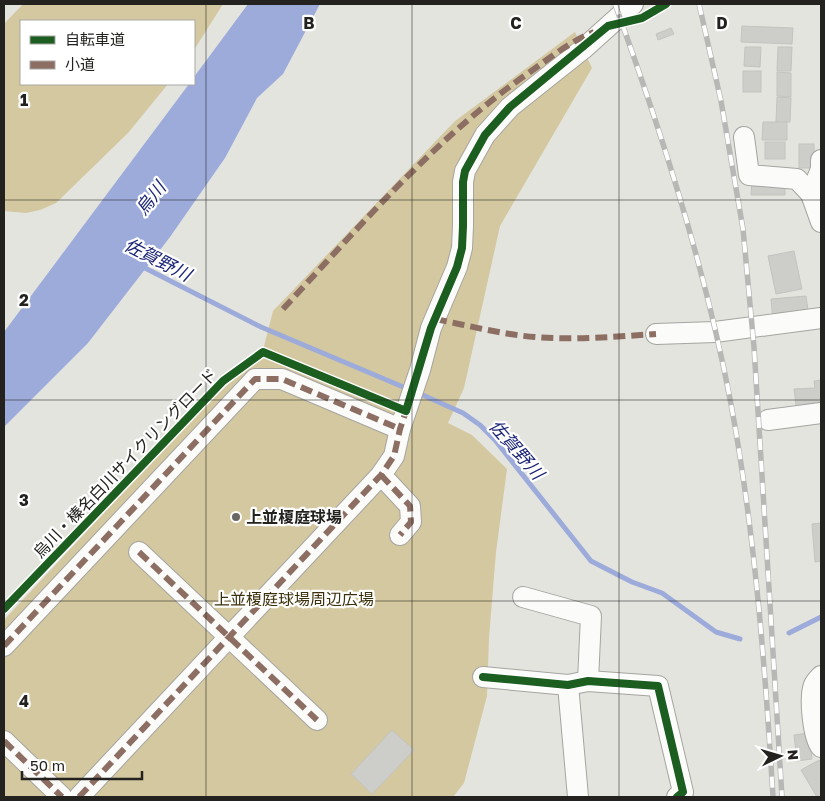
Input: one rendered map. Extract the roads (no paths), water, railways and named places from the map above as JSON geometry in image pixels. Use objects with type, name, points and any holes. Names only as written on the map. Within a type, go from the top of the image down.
[{"type":"street","points":[[79,797],[381,475],[394,456],[431,328],[457,267],[462,248],[463,182],[465,171],[485,134],[510,107],[583,49],[633,4]]},
{"type":"street","points":[[744,137],[749,175],[797,179],[812,194],[821,222]]},
{"type":"street","points":[[812,194],[821,169],[821,160]]},
{"type":"street","points":[[656,334],[715,332],[821,318]]},
{"type":"street","points":[[4,646],[255,379],[282,379],[405,415]]},
{"type":"street","points":[[768,420],[821,413]]},
{"type":"street","points":[[381,475],[410,506],[410,522],[400,535]]},
{"type":"street","points":[[139,552],[317,720]]},
{"type":"street","points":[[523,597],[591,616],[588,681]]},
{"type":"street","points":[[821,676],[813,685],[818,743],[821,747]]},
{"type":"street","points":[[483,677],[568,685],[588,681],[658,686],[683,792],[677,797]]},
{"type":"street","points":[[568,685],[578,797]]},
{"type":"street","points":[[4,740],[62,797]]},
{"type":"water","name":"烏川","points":[[248,4],[320,4],[283,74],[257,98],[225,158],[170,237],[88,343],[4,427],[4,332],[188,85],[195,85],[195,76]]},
{"type":"waterway","name":"佐賀野川","points":[[141,266],[261,327],[408,389]]},
{"type":"waterway","name":"佐賀野川","points":[[416,392],[463,413],[480,425],[495,440],[591,561],[632,582],[662,593],[716,632],[740,639]]},
{"type":"waterway","name":"佐賀野川","points":[[789,633],[821,617]]},
{"type":"railway","points":[[615,4],[681,201],[709,302],[731,404],[753,551],[773,797]]},
{"type":"railway","points":[[699,4],[721,101],[743,229],[754,347],[782,797]]},
{"type":"place","name":"上並榎庭球場","points":[[236,517]]},
{"type":"park label","name":"上並榎庭球場周辺広場","points":[[294,599]]}]
